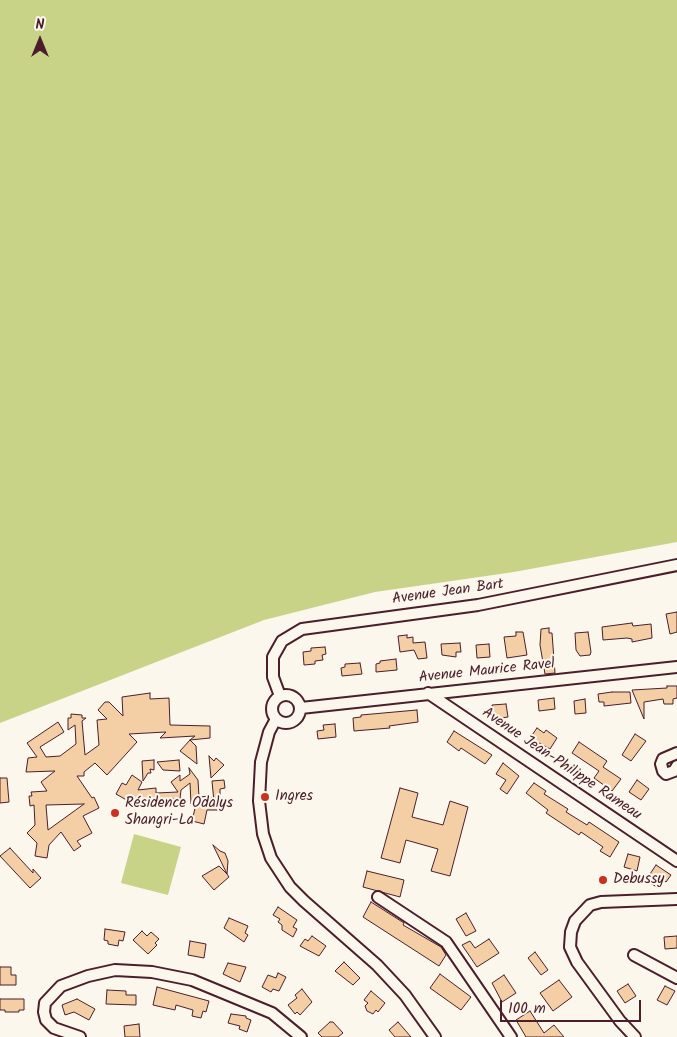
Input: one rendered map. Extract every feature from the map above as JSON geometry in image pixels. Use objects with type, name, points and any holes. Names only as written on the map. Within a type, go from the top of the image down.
[{"type":"street","name":"Avenue Jean Bart","points":[[280,696],[273,677],[273,657],[282,641],[302,629],[478,605],[677,565]]},
{"type":"street","name":"Avenue Maurice Ravel","points":[[301,708],[677,668]]},
{"type":"street","name":"Avenue Jean-Philippe Rameau","points":[[428,693],[677,861]]},
{"type":"street","points":[[280,696],[293,696],[301,708],[298,717],[290,723],[276,719],[272,713],[272,705],[280,696]]},
{"type":"street","points":[[276,719],[269,732],[261,762],[259,801],[263,834],[271,858],[290,887],[377,965],[405,995],[435,1037]]},
{"type":"street","points":[[677,753],[663,759],[661,764],[666,774],[674,771],[677,766]]},
{"type":"street","points":[[378,897],[446,942],[511,1037]]},
{"type":"street","points":[[635,1037],[620,1021],[577,962],[570,947],[571,932],[575,920],[590,906],[601,902],[677,899]]},
{"type":"street","points":[[634,955],[677,978]]},
{"type":"street","points":[[80,1037],[54,1028],[46,1020],[45,1003],[61,986],[88,976],[115,970],[152,972],[192,980],[272,1013],[301,1037]]},
{"type":"green space","points":[[0,0],[677,0],[677,542],[514,572],[375,592],[264,620],[0,723]]},
{"type":"green space","points":[[134,834],[181,847],[168,895],[121,883]]},
{"type":"building","points":[[677,612],[677,632],[670,634],[666,614]]},
{"type":"building","points":[[632,623],[633,626],[651,624],[652,638],[632,642],[632,639],[627,638],[603,640],[602,627]]},
{"type":"building","points":[[549,628],[549,633],[552,633],[555,673],[545,674],[540,645],[541,629]]},
{"type":"building","points":[[516,632],[523,632],[527,655],[507,658],[504,637],[516,636]]},
{"type":"building","points":[[588,632],[590,655],[580,656],[576,650],[575,633]]},
{"type":"building","points":[[407,635],[407,638],[413,637],[413,643],[425,642],[427,658],[418,659],[414,650],[400,652],[398,636]]},
{"type":"building","points":[[460,643],[461,652],[456,652],[456,657],[442,655],[441,644]]},
{"type":"building","points":[[489,644],[490,657],[477,658],[476,645]]},
{"type":"building","points":[[325,647],[326,654],[322,655],[323,660],[315,661],[315,664],[304,665],[303,652],[311,651],[311,648]]},
{"type":"building","points":[[396,659],[397,670],[376,672],[376,664],[380,663],[380,661]]},
{"type":"building","points":[[360,663],[362,674],[342,676],[341,668],[345,667],[345,664]]},
{"type":"building","points":[[667,686],[677,686],[677,698],[673,699],[673,704],[664,704],[663,699],[644,702],[644,719],[632,690],[667,688]]},
{"type":"building","points":[[630,692],[631,703],[604,706],[604,702],[599,702],[598,694]]},
{"type":"building","points":[[150,693],[150,699],[169,698],[170,725],[210,726],[210,738],[190,740],[195,736],[160,738],[166,732],[129,734],[137,742],[107,775],[95,763],[84,772],[84,776],[77,776],[92,798],[94,797],[99,808],[83,816],[92,833],[77,841],[81,846],[74,851],[61,832],[49,845],[47,858],[35,856],[37,843],[27,833],[35,825],[34,805],[30,806],[29,796],[32,796],[31,792],[47,791],[41,782],[55,771],[26,772],[28,758],[37,757],[27,743],[58,722],[64,732],[40,747],[46,757],[60,756],[76,744],[75,725],[68,730],[68,718],[71,718],[71,714],[82,715],[82,718],[86,718],[82,721],[85,755],[99,745],[97,720],[107,719],[98,710],[105,702],[109,702],[123,716],[122,697]],"holes":[[[84,804],[48,830],[46,805]]]},
{"type":"building","points":[[554,698],[555,709],[539,711],[538,700]]},
{"type":"building","points":[[585,699],[586,713],[575,714],[574,701]]},
{"type":"building","points":[[506,704],[508,717],[494,719],[492,705]]},
{"type":"building","points":[[417,710],[418,722],[389,726],[390,728],[354,731],[353,718],[361,717],[361,715]]},
{"type":"building","points":[[335,724],[336,737],[318,739],[317,731],[324,730],[323,725]]},
{"type":"building","points":[[537,728],[544,733],[546,730],[557,738],[550,749],[530,738]]},
{"type":"building","points":[[454,731],[492,755],[485,764],[461,748],[459,751],[447,742]]},
{"type":"building","points":[[635,734],[646,741],[631,761],[622,755]]},
{"type":"building","points":[[190,740],[196,746],[197,764],[180,751]]},
{"type":"building","points":[[579,742],[607,761],[603,767],[621,779],[612,791],[594,778],[599,771],[572,753]]},
{"type":"building","points":[[209,756],[214,761],[216,758],[224,765],[211,778]]},
{"type":"building","points":[[154,760],[154,770],[150,769],[151,773],[148,773],[143,781],[142,761]]},
{"type":"building","points":[[179,760],[180,771],[163,770],[157,762]]},
{"type":"building","points":[[503,763],[519,776],[507,794],[500,789],[506,780],[496,774]]},
{"type":"building","points":[[189,768],[198,780],[199,797],[210,796],[214,802],[212,781],[224,780],[225,788],[220,789],[220,805],[216,805],[220,810],[207,810],[204,824],[192,821],[196,804],[191,804],[190,783],[181,790],[180,799],[171,799],[171,805],[163,805],[162,800],[130,802],[116,794],[122,783],[126,785],[132,775],[142,782],[138,790],[156,788],[156,793],[178,792],[171,782],[180,775],[180,781],[190,774]]},
{"type":"building","points":[[0,778],[7,778],[9,802],[0,803]]},
{"type":"building","points":[[637,780],[649,789],[641,800],[629,792]]},
{"type":"building","points":[[534,783],[546,791],[544,794],[568,809],[566,812],[587,825],[589,822],[619,842],[610,857],[600,851],[603,847],[581,832],[579,835],[546,813],[548,810],[526,793]]},
{"type":"building","points":[[400,788],[418,793],[412,817],[443,825],[450,801],[468,807],[450,876],[431,871],[438,849],[406,840],[400,863],[381,858]]},
{"type":"building","points":[[213,845],[225,853],[228,861],[227,874]]},
{"type":"building","points":[[10,848],[33,873],[33,869],[41,878],[30,888],[0,856]]},
{"type":"building","points":[[628,854],[640,857],[637,871],[624,867]]},
{"type":"building","points":[[656,865],[671,875],[666,882],[663,880],[658,888],[646,880]]},
{"type":"building","points":[[219,866],[229,877],[214,890],[202,876]]},
{"type":"building","points":[[367,871],[404,880],[400,897],[363,887]]},
{"type":"building","points":[[371,902],[404,923],[403,925],[441,947],[446,955],[439,966],[363,917]]},
{"type":"building","points":[[278,907],[297,920],[293,927],[297,929],[293,937],[282,930],[282,925],[278,922],[280,919],[273,915]]},
{"type":"building","points":[[466,913],[476,931],[466,936],[456,919]]},
{"type":"building","points":[[229,918],[248,926],[245,933],[248,935],[244,942],[224,928]]},
{"type":"building","points":[[105,929],[125,932],[123,941],[119,940],[118,946],[108,944],[108,941],[104,940]]},
{"type":"building","points":[[142,931],[147,936],[151,932],[159,939],[155,943],[157,945],[148,954],[133,940]]},
{"type":"building","points":[[312,936],[326,946],[319,956],[300,946],[305,939],[308,941]]},
{"type":"building","points":[[677,936],[677,948],[665,949],[664,937]]},
{"type":"building","points":[[489,939],[499,953],[477,967],[462,945],[470,941],[475,948]]},
{"type":"building","points":[[190,941],[206,944],[204,958],[188,955]]},
{"type":"building","points":[[535,952],[548,970],[541,975],[528,958]]},
{"type":"building","points":[[344,962],[360,978],[353,985],[335,971]]},
{"type":"building","points":[[228,963],[246,967],[240,982],[223,974]]},
{"type":"building","points":[[0,967],[11,967],[11,975],[16,975],[16,985],[0,985]]},
{"type":"building","points":[[278,973],[286,977],[279,991],[273,989],[271,992],[262,987],[268,975],[276,978]]},
{"type":"building","points":[[440,974],[471,997],[461,1010],[430,988]]},
{"type":"building","points":[[504,975],[516,993],[502,1002],[492,983]]},
{"type":"building","points":[[559,980],[572,997],[553,1011],[540,993]]},
{"type":"building","points":[[628,984],[636,996],[625,1003],[617,991]]},
{"type":"building","points":[[665,986],[675,991],[667,1005],[657,1000]]},
{"type":"building","points":[[157,987],[209,1001],[206,1012],[203,1011],[201,1018],[192,1016],[193,1010],[176,1005],[175,1010],[153,1005]]},
{"type":"building","points":[[302,989],[312,1002],[300,1015],[297,1012],[295,1014],[288,1005],[297,998],[295,995]]},
{"type":"building","points":[[107,990],[126,991],[126,995],[136,995],[136,1005],[106,1004]]},
{"type":"building","points":[[371,991],[385,1003],[378,1012],[376,1010],[373,1014],[367,1011],[365,1006],[368,1003],[364,1000]]},
{"type":"building","points":[[0,999],[24,999],[24,1010],[5,1012],[5,1010],[0,1010]]},
{"type":"building","points":[[77,999],[95,1009],[89,1020],[74,1012],[65,1015],[62,1005]]},
{"type":"building","points":[[530,1011],[544,1033],[554,1025],[564,1037],[526,1037],[516,1020]]},
{"type":"building","points":[[231,1014],[246,1016],[246,1018],[251,1020],[247,1032],[239,1029],[240,1026],[228,1023]]},
{"type":"building","points":[[330,1022],[333,1022],[343,1033],[338,1037],[322,1037],[318,1033]]},
{"type":"building","points":[[398,1022],[411,1037],[395,1037],[389,1030]]},
{"type":"building","points":[[139,1024],[140,1037],[125,1037],[124,1026]]},
{"type":"place","name":"Ingres","points":[[265,797]]},
{"type":"place","name":"Résidence Odalys Shangri-La","points":[[115,813]]},
{"type":"place","name":"Debussy","points":[[603,880]]}]
